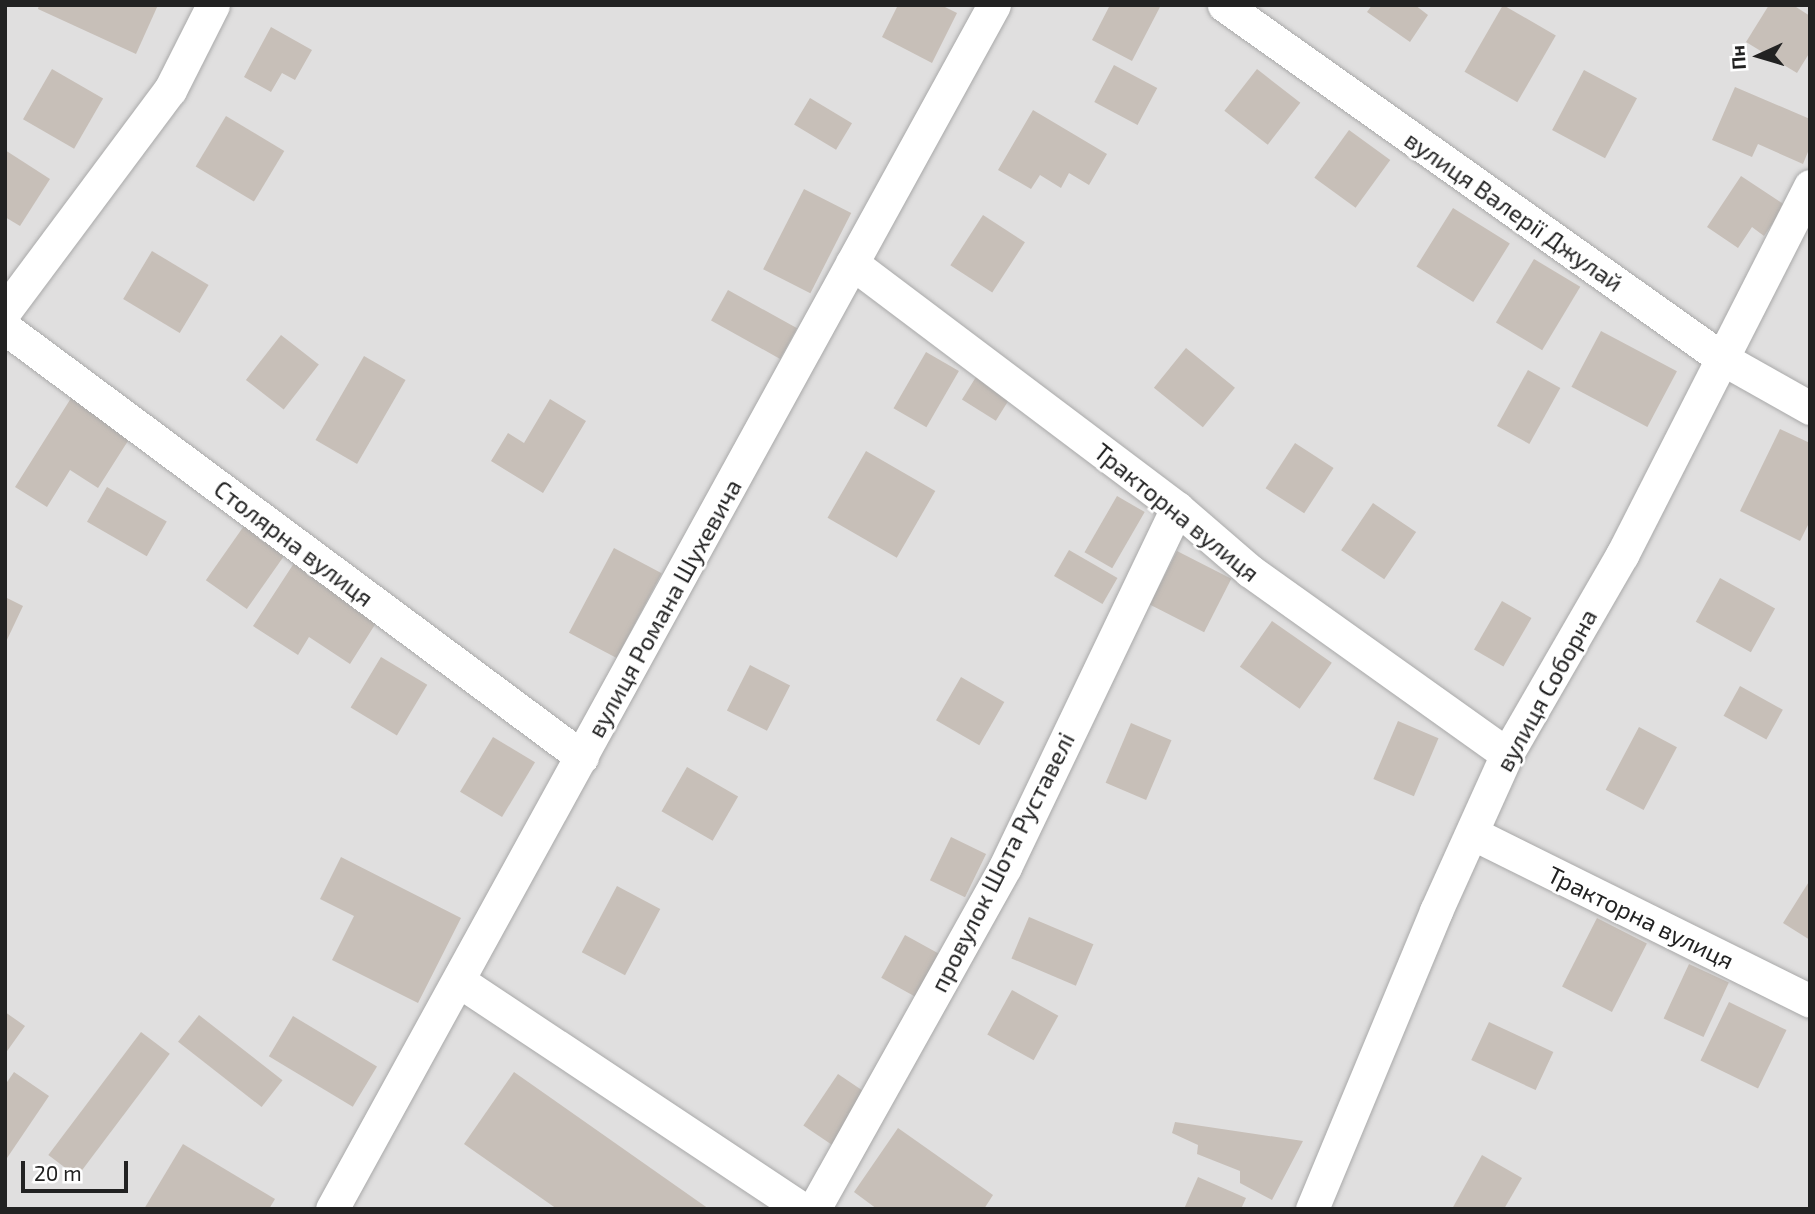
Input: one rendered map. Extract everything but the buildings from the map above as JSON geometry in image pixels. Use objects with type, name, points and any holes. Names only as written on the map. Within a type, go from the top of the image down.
[{"type":"street","points":[[5,312],[170,90],[214,5]]},
{"type":"street","name":"вулиця Романа Шухевича","points":[[332,1209],[583,757],[994,5]]},
{"type":"street","name":"вулиця Валерії Джулай","points":[[1224,5],[1723,359],[1810,408]]},
{"type":"street","name":"вулиця Соборна","points":[[1312,1209],[1507,754],[1622,555],[1810,186]]},
{"type":"street","name":"Тракторна вулиця","points":[[852,263],[1177,508],[1250,572],[1507,754]]},
{"type":"street","name":"Столярна вулиця","points":[[5,328],[583,757]]},
{"type":"street","name":"провулок Шота Руставелі","points":[[814,1209],[1005,867],[1177,508]]},
{"type":"street","name":"Тракторна вулиця","points":[[1472,833],[1810,1001]]},
{"type":"street","points":[[459,981],[802,1209]]},
{"type":"shaded area","points":[[5,5],[1810,5],[1810,1209],[5,1209]]}]
